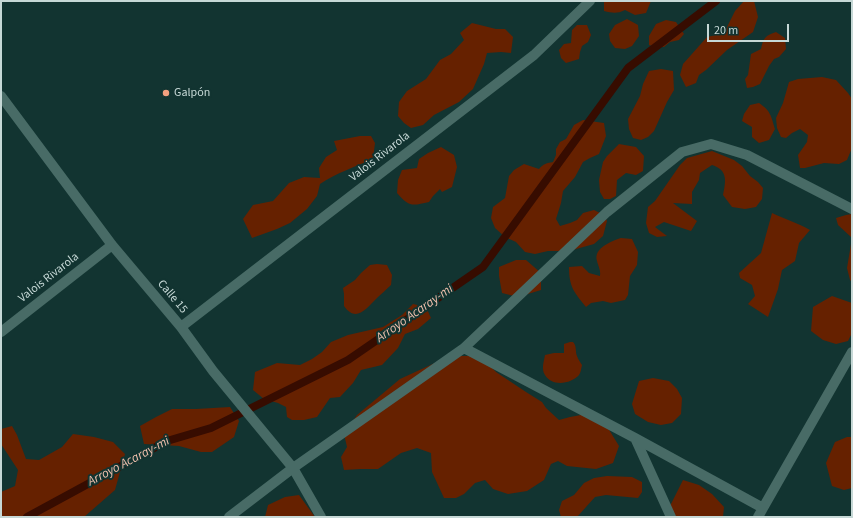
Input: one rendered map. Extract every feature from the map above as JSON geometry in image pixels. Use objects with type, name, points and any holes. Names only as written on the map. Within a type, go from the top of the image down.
[{"type":"street","name":"Valois Rivarola","points":[[181,327],[534,56],[590,1]]},
{"type":"street","name":"Calle 15","points":[[1,96],[112,245],[181,327],[213,371],[292,468],[321,517]]},
{"type":"street","points":[[229,517],[292,468],[464,348],[607,212],[682,152],[711,144],[747,155],[852,209]]},
{"type":"street","name":"Valois Rivarola","points":[[1,332],[112,245]]},
{"type":"street","points":[[464,348],[635,438],[760,512],[852,352]]},
{"type":"street","points":[[635,438],[671,517]]},
{"type":"shaded area","points":[[604,1],[651,1],[646,13],[635,15],[625,10],[614,13],[604,11]]},
{"type":"shaded area","points":[[744,1],[754,1],[758,17],[753,32],[727,50],[699,75],[696,83],[686,87],[680,75],[683,64],[707,37],[720,34],[725,31],[735,11]]},
{"type":"shaded area","points":[[627,19],[638,25],[639,36],[632,46],[625,49],[615,48],[610,41],[609,34],[615,25]]},
{"type":"shaded area","points":[[666,20],[676,22],[684,34],[679,40],[670,42],[664,47],[649,45],[649,36],[656,24]]},
{"type":"shaded area","points":[[472,23],[496,29],[505,29],[513,37],[511,53],[487,53],[473,89],[459,102],[434,115],[423,125],[411,128],[398,116],[399,102],[407,91],[426,79],[440,60],[451,54],[464,40],[460,33]]},
{"type":"shaded area","points":[[577,25],[587,25],[591,35],[588,42],[582,46],[579,59],[566,63],[561,58],[559,50],[564,44],[571,43],[572,30]]},
{"type":"shaded area","points":[[776,32],[785,38],[786,49],[779,57],[774,59],[760,84],[747,88],[745,79],[748,75],[751,54],[761,49],[766,38],[770,34]]},
{"type":"shaded area","points":[[661,69],[673,71],[674,90],[654,131],[648,137],[641,140],[633,138],[629,129],[628,119],[640,96],[643,84],[649,71]]},
{"type":"shaded area","points":[[822,77],[836,80],[852,99],[852,148],[847,160],[839,164],[824,163],[800,168],[798,155],[807,142],[808,135],[800,129],[786,138],[781,137],[777,128],[776,118],[783,103],[789,82],[798,79]]},
{"type":"shaded area","points":[[759,103],[768,111],[775,129],[769,140],[759,143],[752,137],[752,127],[742,121],[744,114],[750,105]]},
{"type":"shaded area","points":[[583,120],[604,123],[606,136],[599,154],[583,162],[575,177],[563,191],[556,219],[560,226],[577,220],[583,213],[594,210],[604,215],[607,221],[603,236],[594,244],[569,251],[548,251],[535,254],[525,252],[516,242],[505,237],[495,228],[491,218],[493,207],[505,198],[509,176],[514,170],[524,164],[539,169],[545,164],[553,162],[556,155],[556,149],[560,142],[566,139],[574,125]]},
{"type":"shaded area","points":[[360,136],[371,136],[375,143],[373,159],[339,173],[320,184],[317,196],[307,209],[290,223],[252,238],[243,219],[253,205],[273,201],[289,183],[304,177],[320,178],[319,168],[326,157],[337,150],[334,141]]},
{"type":"shaded area","points":[[619,144],[636,147],[644,156],[643,171],[636,175],[626,173],[617,180],[616,196],[610,199],[604,199],[600,192],[599,180],[603,162]]},
{"type":"shaded area","points":[[441,147],[454,155],[457,167],[452,187],[442,192],[440,189],[429,202],[415,205],[408,203],[397,193],[398,180],[402,170],[417,168],[419,159]]},
{"type":"shaded area","points":[[712,151],[734,160],[742,166],[763,188],[762,199],[756,207],[745,209],[732,207],[723,195],[725,177],[721,170],[712,165],[700,173],[699,180],[692,192],[692,204],[673,203],[697,221],[691,231],[664,222],[655,227],[667,236],[657,237],[649,233],[646,223],[648,207],[655,201],[680,165],[687,158]]},
{"type":"shaded area","points":[[772,213],[810,230],[799,243],[795,261],[782,270],[778,289],[768,317],[748,304],[755,296],[752,285],[740,278],[739,273],[761,253]]},
{"type":"shaded area","points":[[852,214],[852,282],[850,280],[847,268],[851,237],[838,225],[836,218]]},
{"type":"shaded area","points":[[621,238],[632,239],[638,252],[637,265],[630,276],[628,295],[625,300],[611,303],[603,301],[591,303],[586,307],[573,289],[570,280],[569,267],[582,266],[589,273],[600,276],[597,261],[598,252],[604,246]]},
{"type":"shaded area","points":[[516,260],[526,260],[541,273],[541,290],[518,297],[502,293],[499,267]]},
{"type":"shaded area","points":[[370,265],[387,265],[392,275],[391,285],[365,310],[357,314],[348,311],[344,306],[343,288],[355,280]]},
{"type":"shaded area","points":[[832,296],[852,303],[852,333],[848,341],[836,344],[823,340],[811,331],[813,307]]},
{"type":"shaded area","points":[[413,304],[426,307],[431,318],[418,329],[405,334],[398,348],[382,365],[361,370],[353,383],[340,397],[330,398],[317,417],[304,420],[292,420],[287,417],[286,407],[264,399],[253,390],[255,372],[277,363],[300,365],[322,352],[331,342],[348,335],[383,327],[402,315]]},
{"type":"shaded area","points":[[573,342],[578,359],[582,365],[580,374],[576,378],[562,383],[557,383],[548,379],[543,370],[545,355],[564,353],[564,344]]},
{"type":"shaded area","points":[[457,356],[480,356],[496,372],[542,402],[546,408],[559,420],[592,413],[608,428],[619,446],[613,463],[596,469],[567,466],[558,461],[551,464],[544,480],[527,491],[508,494],[493,489],[485,480],[475,483],[464,494],[456,498],[444,498],[432,472],[431,453],[417,448],[401,453],[378,469],[344,470],[341,457],[347,447],[344,434],[357,415],[400,379],[437,362]]},
{"type":"shaded area","points":[[653,378],[669,381],[677,389],[682,398],[681,414],[672,423],[661,425],[648,422],[635,414],[632,404],[639,381]]},
{"type":"shaded area","points":[[230,407],[239,421],[234,437],[212,452],[201,452],[179,446],[144,444],[140,426],[172,409]]},
{"type":"shaded area","points":[[12,426],[26,459],[39,460],[62,447],[73,434],[113,442],[125,454],[115,490],[84,517],[1,517],[1,492],[15,486],[18,470],[1,444],[1,429]]},
{"type":"shaded area","points":[[847,437],[852,437],[852,488],[844,490],[832,486],[826,463],[835,442]]},
{"type":"shaded area","points":[[607,476],[632,477],[642,482],[642,492],[638,498],[606,495],[595,497],[577,517],[561,517],[559,510],[562,501],[574,495],[584,483],[594,478]]},
{"type":"shaded area","points":[[683,480],[699,485],[712,494],[724,507],[723,517],[674,517],[669,508]]},
{"type":"shaded area","points":[[299,495],[315,517],[265,517],[268,505],[285,497]]},
{"type":"waterway","name":"Arroyo Acaray-mi","points":[[27,517],[167,441],[211,428],[348,360],[483,267],[628,68],[716,1]]},
{"type":"place","name":"Galpón","points":[[166,93]]}]
